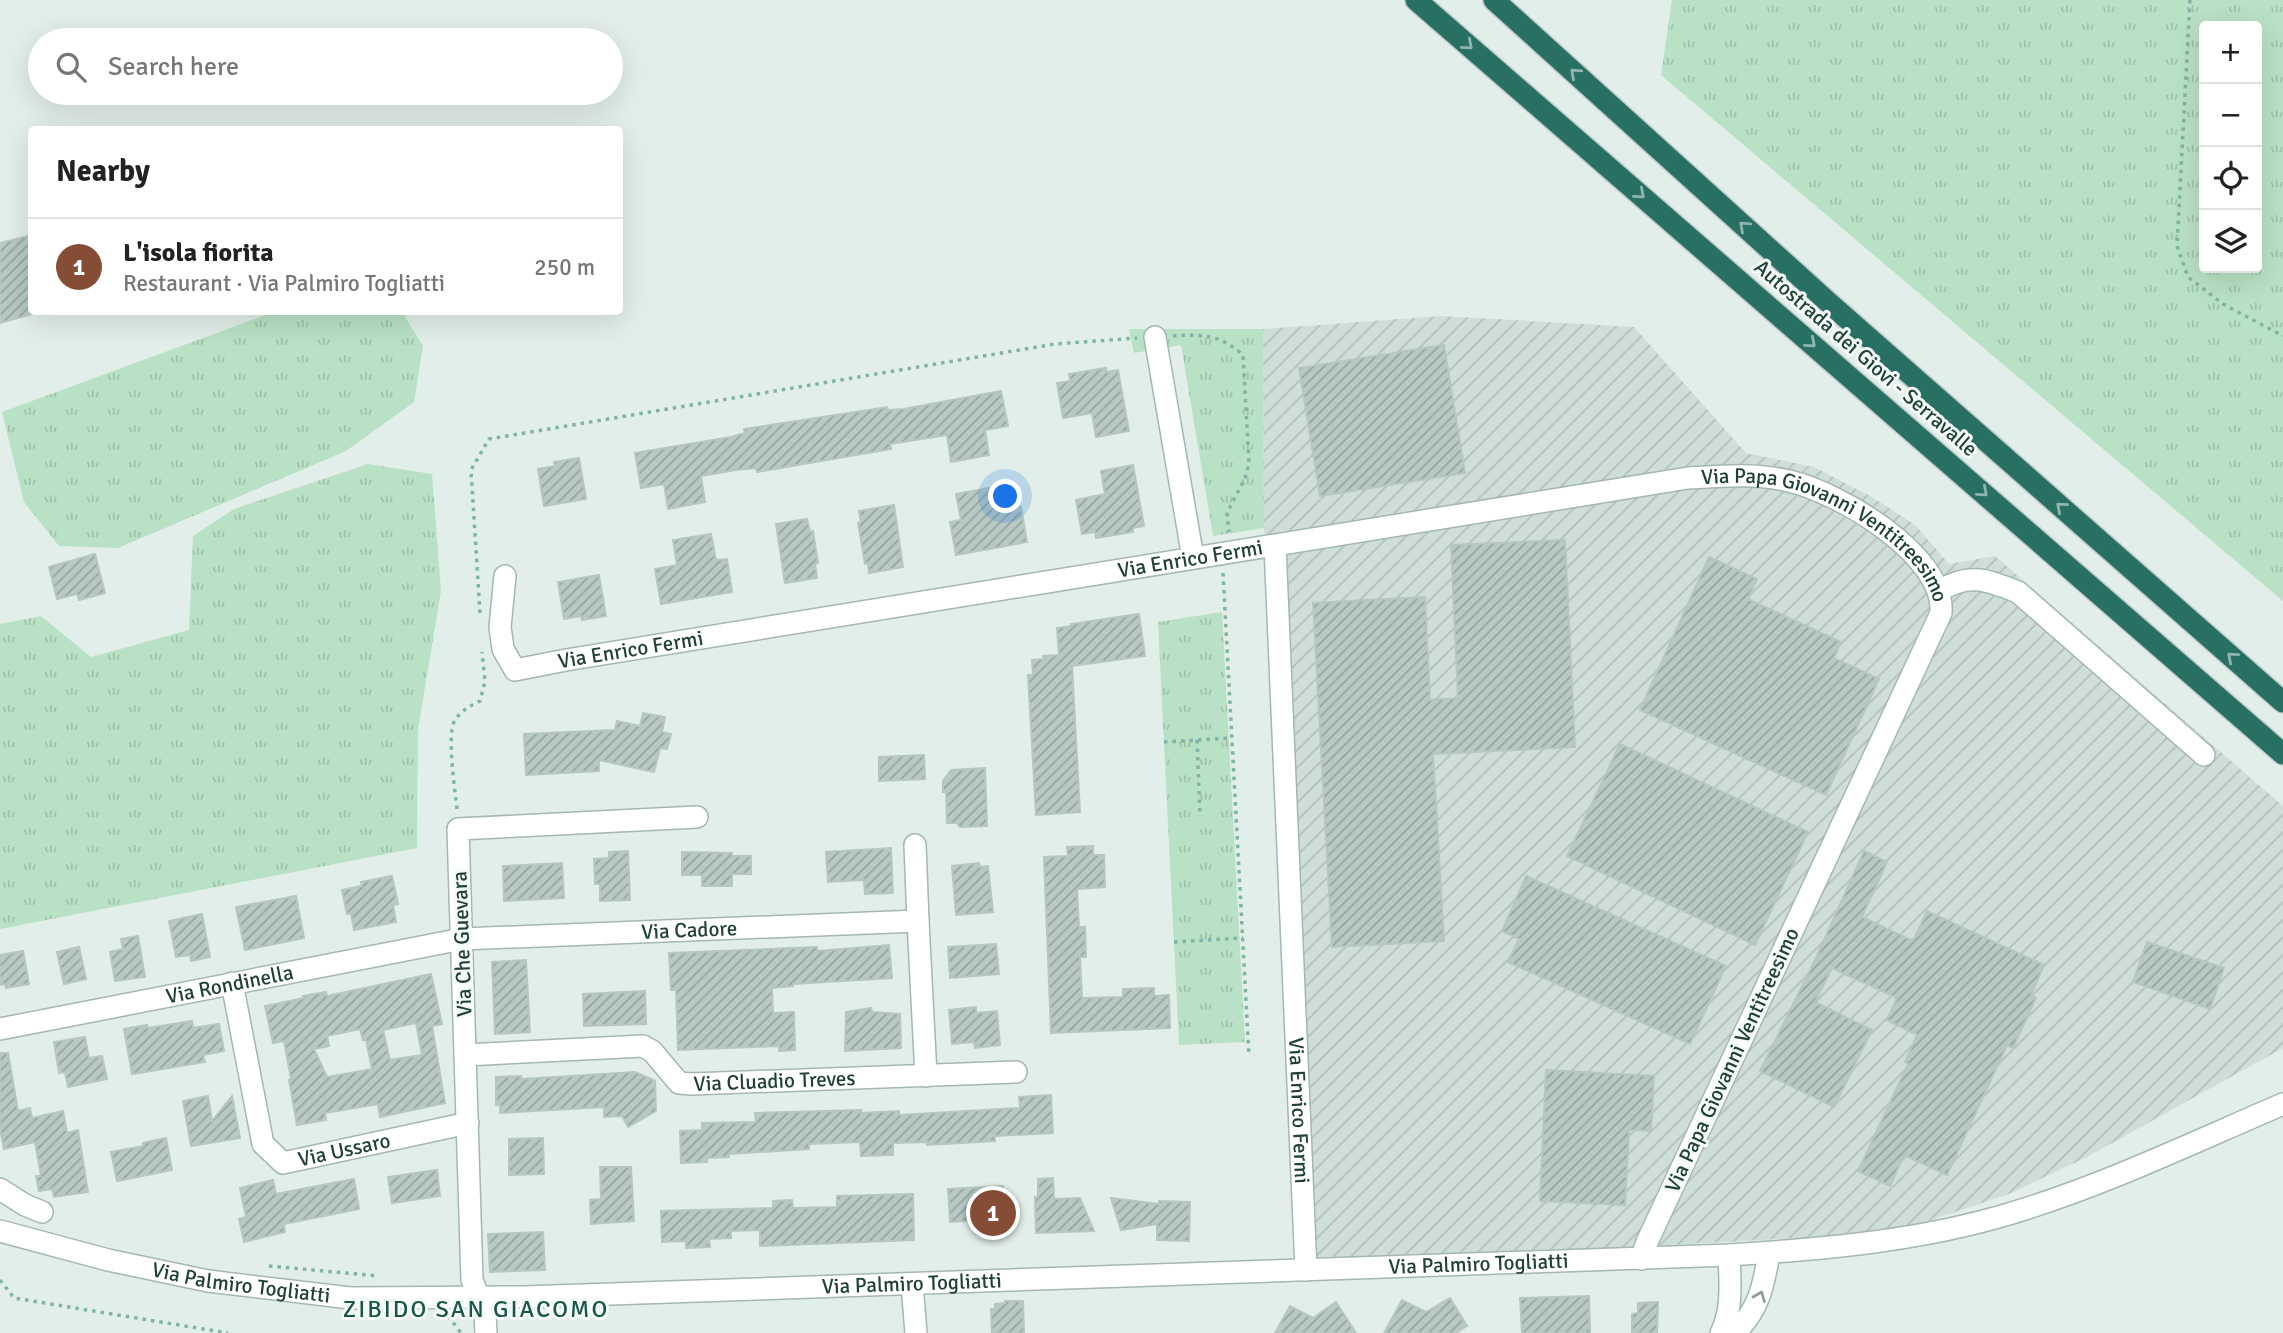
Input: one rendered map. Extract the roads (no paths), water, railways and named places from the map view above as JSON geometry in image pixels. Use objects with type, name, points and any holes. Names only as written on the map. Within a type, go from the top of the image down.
[{"type":"highway","name":"Autostrada dei Giovi - Serravalle","points":[[1416,0],[2283,754]]},
{"type":"highway","name":"Autostrada dei Giovi - Serravalle","points":[[1494,0],[1828,302],[2283,702]]},
{"type":"street","points":[[1155,337],[1193,558]]},
{"type":"street","name":"Via Papa Giovanni Ventitreesimo","points":[[1275,545],[1631,486],[1688,478],[1748,474],[1790,481],[1828,495],[1866,517],[1897,538],[1916,558],[1938,591],[1942,602],[1937,623],[1641,1259]]},
{"type":"street","name":"Via Enrico Fermi","points":[[505,576],[500,627],[503,649],[515,670],[1275,545],[1306,1270]]},
{"type":"street","points":[[1938,591],[1955,580],[1984,579],[2018,592],[2204,755]]},
{"type":"street","name":"Via Che Guevara","points":[[485,1333],[485,1313],[472,1280],[458,828],[697,817]]},
{"type":"street","points":[[915,845],[926,1076]]},
{"type":"street","name":"Via Cadore","points":[[462,939],[918,920]]},
{"type":"street","name":"Via Rondinella","points":[[0,1029],[462,939]]},
{"type":"street","name":"Via Ussaro","points":[[232,983],[263,1144],[283,1163],[468,1123]]},
{"type":"street","name":"Via Cluadio Treves","points":[[465,1055],[643,1046],[652,1051],[679,1083],[692,1084],[1016,1072]]},
{"type":"street","name":"Via Palmiro Togliatti","points":[[0,1231],[108,1260],[208,1282],[350,1298],[478,1298],[1769,1253],[1908,1238],[2011,1214],[2069,1194],[2283,1104]]},
{"type":"street","points":[[0,1189],[41,1212]]},
{"type":"street","name":"Via Palmiro Togliatti","points":[[0,1222],[58,1246]]},
{"type":"street","points":[[1734,1333],[1746,1323],[1759,1301],[1765,1283],[1769,1253]]},
{"type":"street","points":[[1721,1333],[1726,1324],[1729,1306],[1729,1255]]},
{"type":"street","points":[[912,1284],[916,1333]]},
{"type":"place","name":"L'isola fiorita","points":[[993,1213]]},
{"type":"district","name":"ZIBIDO SAN GIACOMO","points":[[476,1309]]}]
